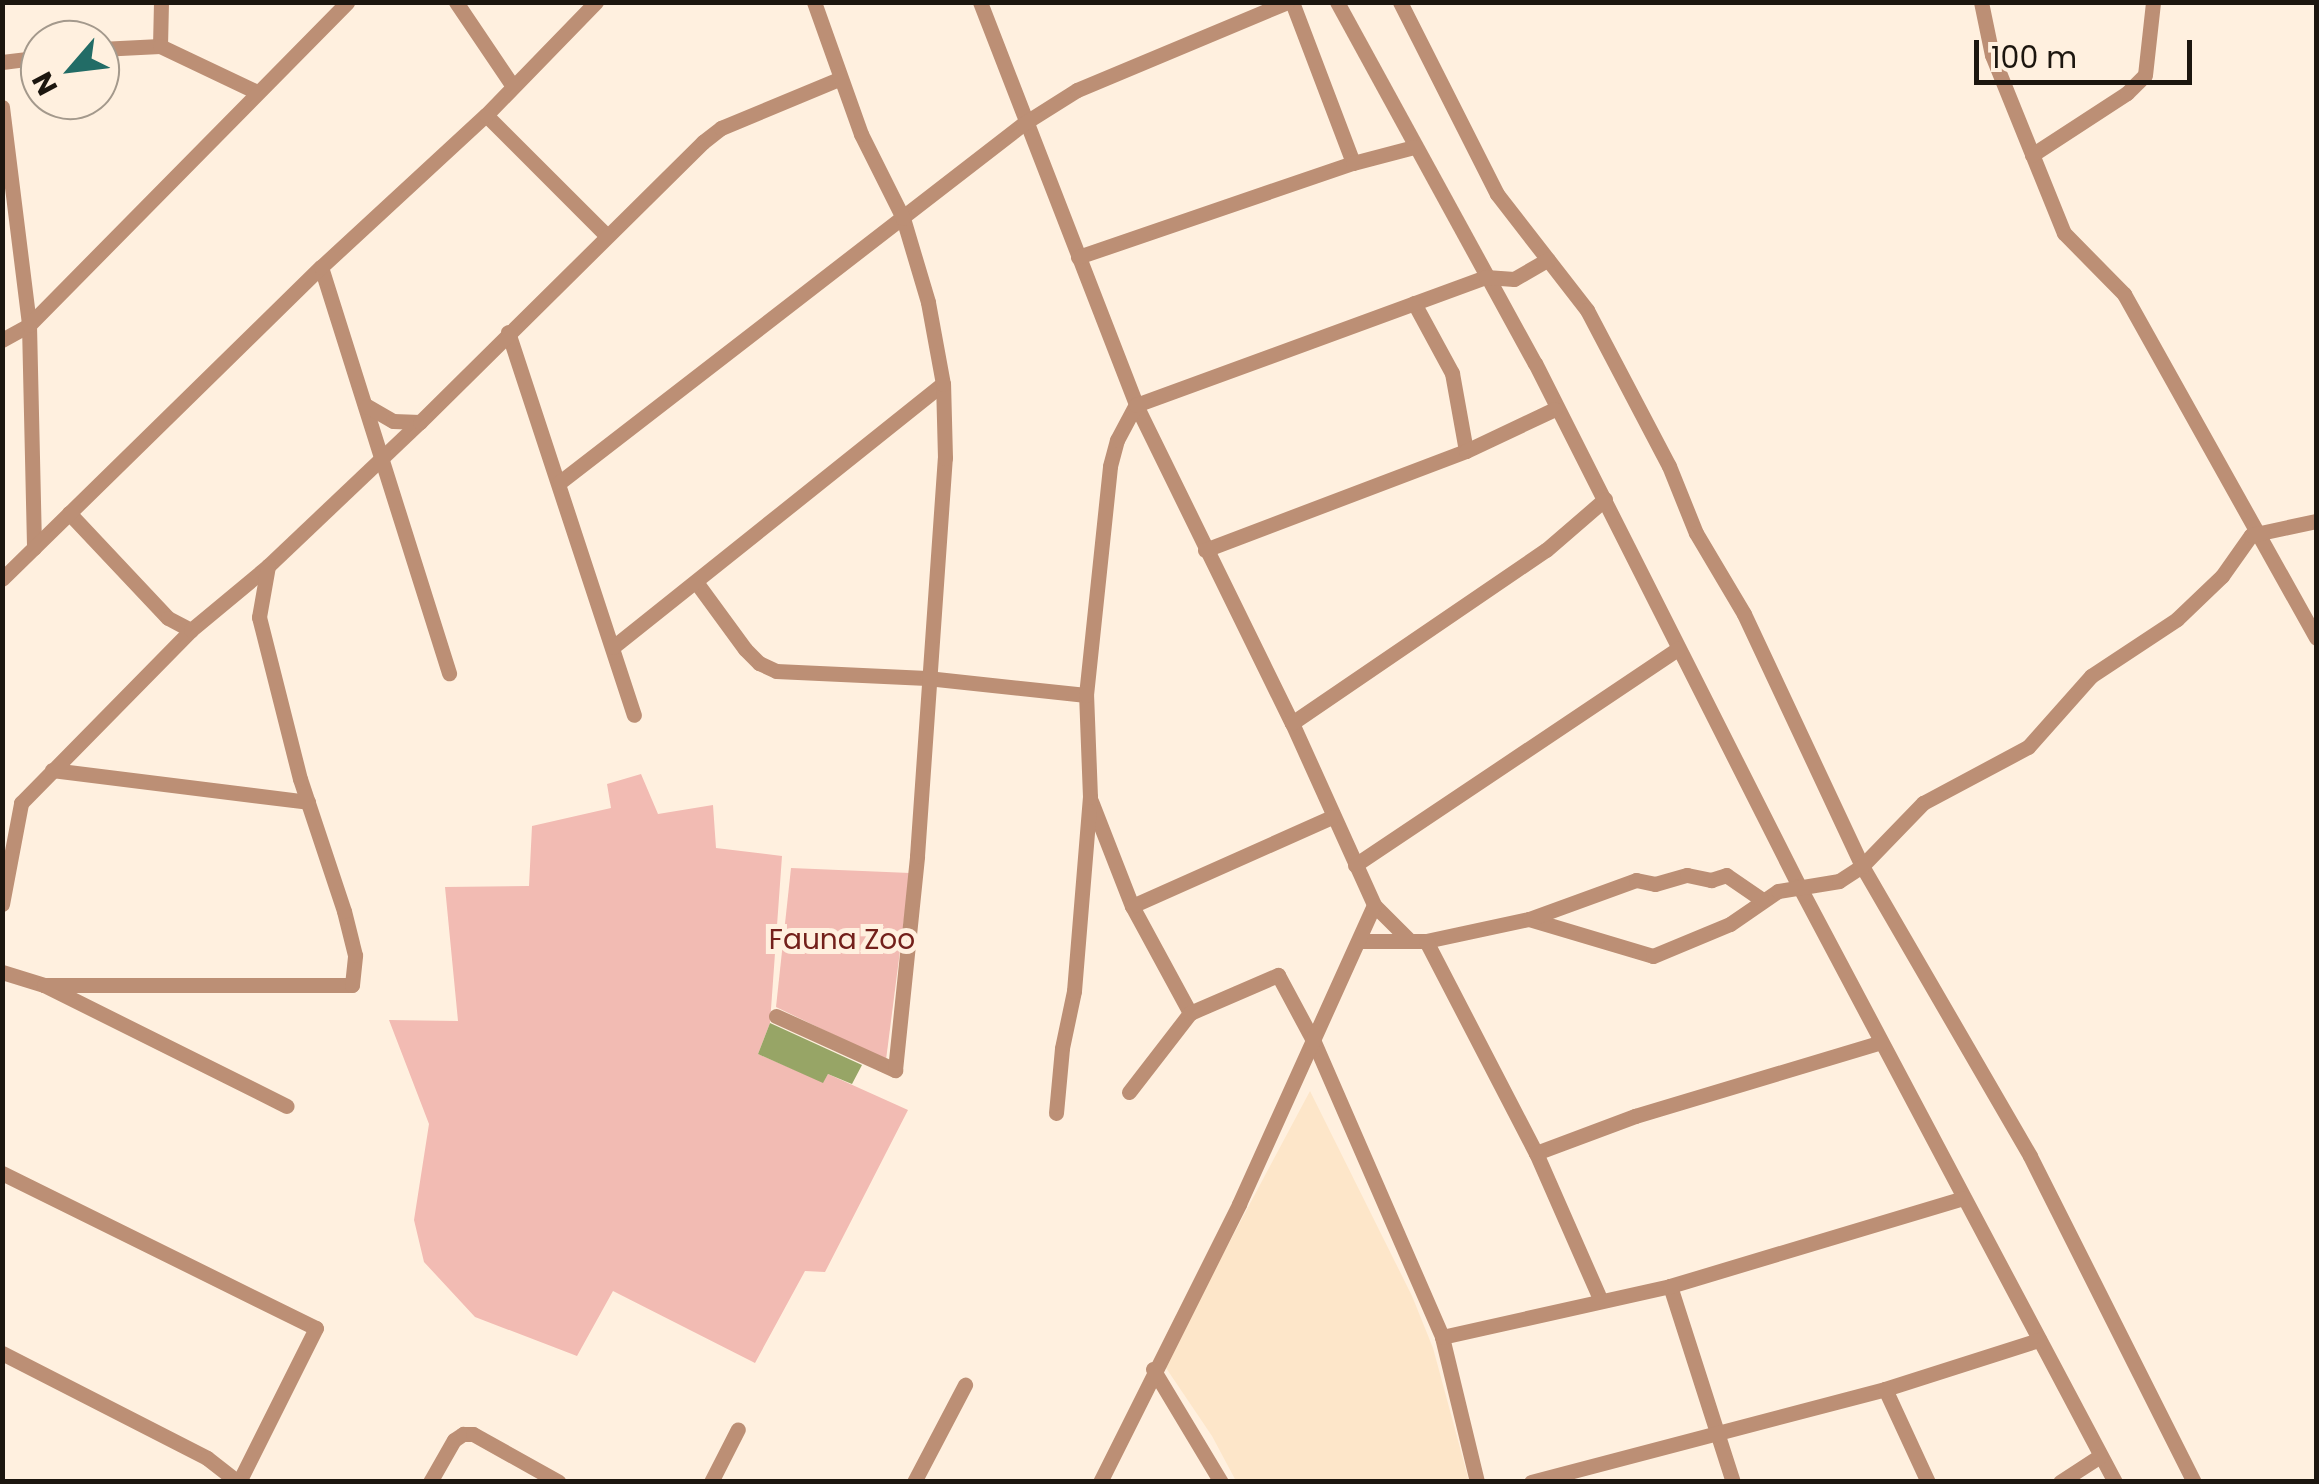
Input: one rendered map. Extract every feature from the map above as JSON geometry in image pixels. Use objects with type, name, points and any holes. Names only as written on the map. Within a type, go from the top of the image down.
[{"type":"street","points":[[160,46],[162,2]]},
{"type":"street","points":[[2,340],[30,324],[348,2]]},
{"type":"street","points":[[456,2],[512,85]]},
{"type":"street","points":[[2,579],[322,267],[486,116],[596,2]]},
{"type":"street","points":[[776,1016],[895,1070],[911,931],[945,458],[943,384],[928,302],[903,218],[840,79],[814,2]]},
{"type":"street","points":[[980,2],[1024,124],[1136,405],[1204,550],[1292,724],[1374,905],[1418,941],[1536,1153],[1600,1299]]},
{"type":"street","points":[[560,482],[1024,124],[1077,90],[1290,2],[1352,163]]},
{"type":"street","points":[[1337,2],[1605,500],[1678,649],[1740,761],[1799,886],[2115,1482]]},
{"type":"street","points":[[1400,2],[1497,194],[1587,310],[1668,466],[1696,533],[1744,614],[1862,866],[2014,1126],[2194,1482]]},
{"type":"street","points":[[1981,2],[1992,55],[2064,233],[2124,294],[2316,638]]},
{"type":"street","points":[[2032,154],[2127,94],[2144,75],[2153,2]]},
{"type":"street","points":[[120,48],[160,46],[257,92]]},
{"type":"street","points":[[2,904],[21,803],[191,630],[268,566],[721,128],[840,79]]},
{"type":"street","points":[[2,106],[30,324],[34,548]]},
{"type":"street","points":[[486,116],[607,236]]},
{"type":"street","points":[[1078,257],[1352,163],[1414,147]]},
{"type":"street","points":[[1056,1114],[1062,1048],[1074,990],[1090,798],[1086,695],[1110,466],[1117,440],[1136,405],[1486,277],[1514,279],[1548,259]]},
{"type":"street","points":[[322,267],[448,673]]},
{"type":"street","points":[[1414,303],[1452,373],[1466,451]]},
{"type":"street","points":[[508,332],[634,715]]},
{"type":"street","points":[[612,647],[943,384]]},
{"type":"street","points":[[366,406],[393,421],[420,422]]},
{"type":"street","points":[[1204,550],[1466,451],[1555,409]]},
{"type":"street","points":[[1292,724],[1546,550],[1605,500]]},
{"type":"street","points":[[70,513],[94,544],[168,618],[191,630]]},
{"type":"street","points":[[1529,919],[1653,956],[1730,924],[1761,899],[1799,886],[1839,881],[1862,866],[1922,804],[2028,747],[2092,676],[2177,619],[2222,576],[2258,530],[2293,528],[2316,521]]},
{"type":"street","points":[[44,986],[352,985],[355,955],[308,802],[260,618],[268,566]]},
{"type":"street","points":[[696,582],[745,649],[760,664],[776,670],[927,678],[1086,695]]},
{"type":"street","points":[[1355,865],[1678,649]]},
{"type":"street","points":[[52,770],[308,802]]},
{"type":"street","points":[[1090,798],[1132,906],[1190,1012]]},
{"type":"street","points":[[1132,906],[1332,817]]},
{"type":"street","points":[[1361,941],[1418,941],[1529,919],[1636,880],[1655,884],[1687,875],[1711,880],[1726,875],[1761,899]]},
{"type":"street","points":[[1100,1482],[1153,1369],[1239,1204],[1374,905]]},
{"type":"street","points":[[2,972],[44,986],[287,1106]]},
{"type":"street","points":[[1130,1092],[1190,1012],[1278,975],[1314,1042],[1442,1337],[1476,1482]]},
{"type":"street","points":[[1536,1153],[1635,1116],[1881,1042]]},
{"type":"street","points":[[2,1173],[316,1328],[239,1482],[207,1458],[2,1352]]},
{"type":"street","points":[[1442,1337],[1670,1286],[1963,1198]]},
{"type":"street","points":[[1670,1286],[1733,1482]]},
{"type":"street","points":[[1532,1482],[1714,1430],[1886,1389],[2039,1340]]},
{"type":"street","points":[[1153,1369],[1220,1482]]},
{"type":"street","points":[[914,1482],[965,1386]]},
{"type":"street","points":[[1886,1389],[1928,1482]]},
{"type":"street","points":[[711,1482],[738,1429]]},
{"type":"street","points":[[430,1482],[454,1440],[462,1434],[473,1434],[559,1482]]},
{"type":"street","points":[[2060,1482],[2100,1456]]},
{"type":"shaded area","points":[[770,1023],[862,1065],[852,1084],[828,1074],[823,1083],[758,1054]]},
{"type":"shaded area","points":[[1310,1091],[1412,1296],[1433,1348],[1469,1481],[1236,1481],[1212,1436],[1164,1365]]},
{"type":"green space","points":[[641,774],[658,814],[713,805],[716,848],[782,856],[770,1023],[758,1054],[823,1082],[828,1074],[908,1110],[825,1272],[805,1271],[755,1363],[613,1291],[577,1356],[475,1317],[424,1262],[414,1220],[429,1124],[389,1020],[458,1021],[445,887],[529,886],[532,826],[611,808],[607,784]]},
{"type":"green space","name":"Fauna Zoo","points":[[791,868],[910,873],[886,1060],[776,1007]]}]
